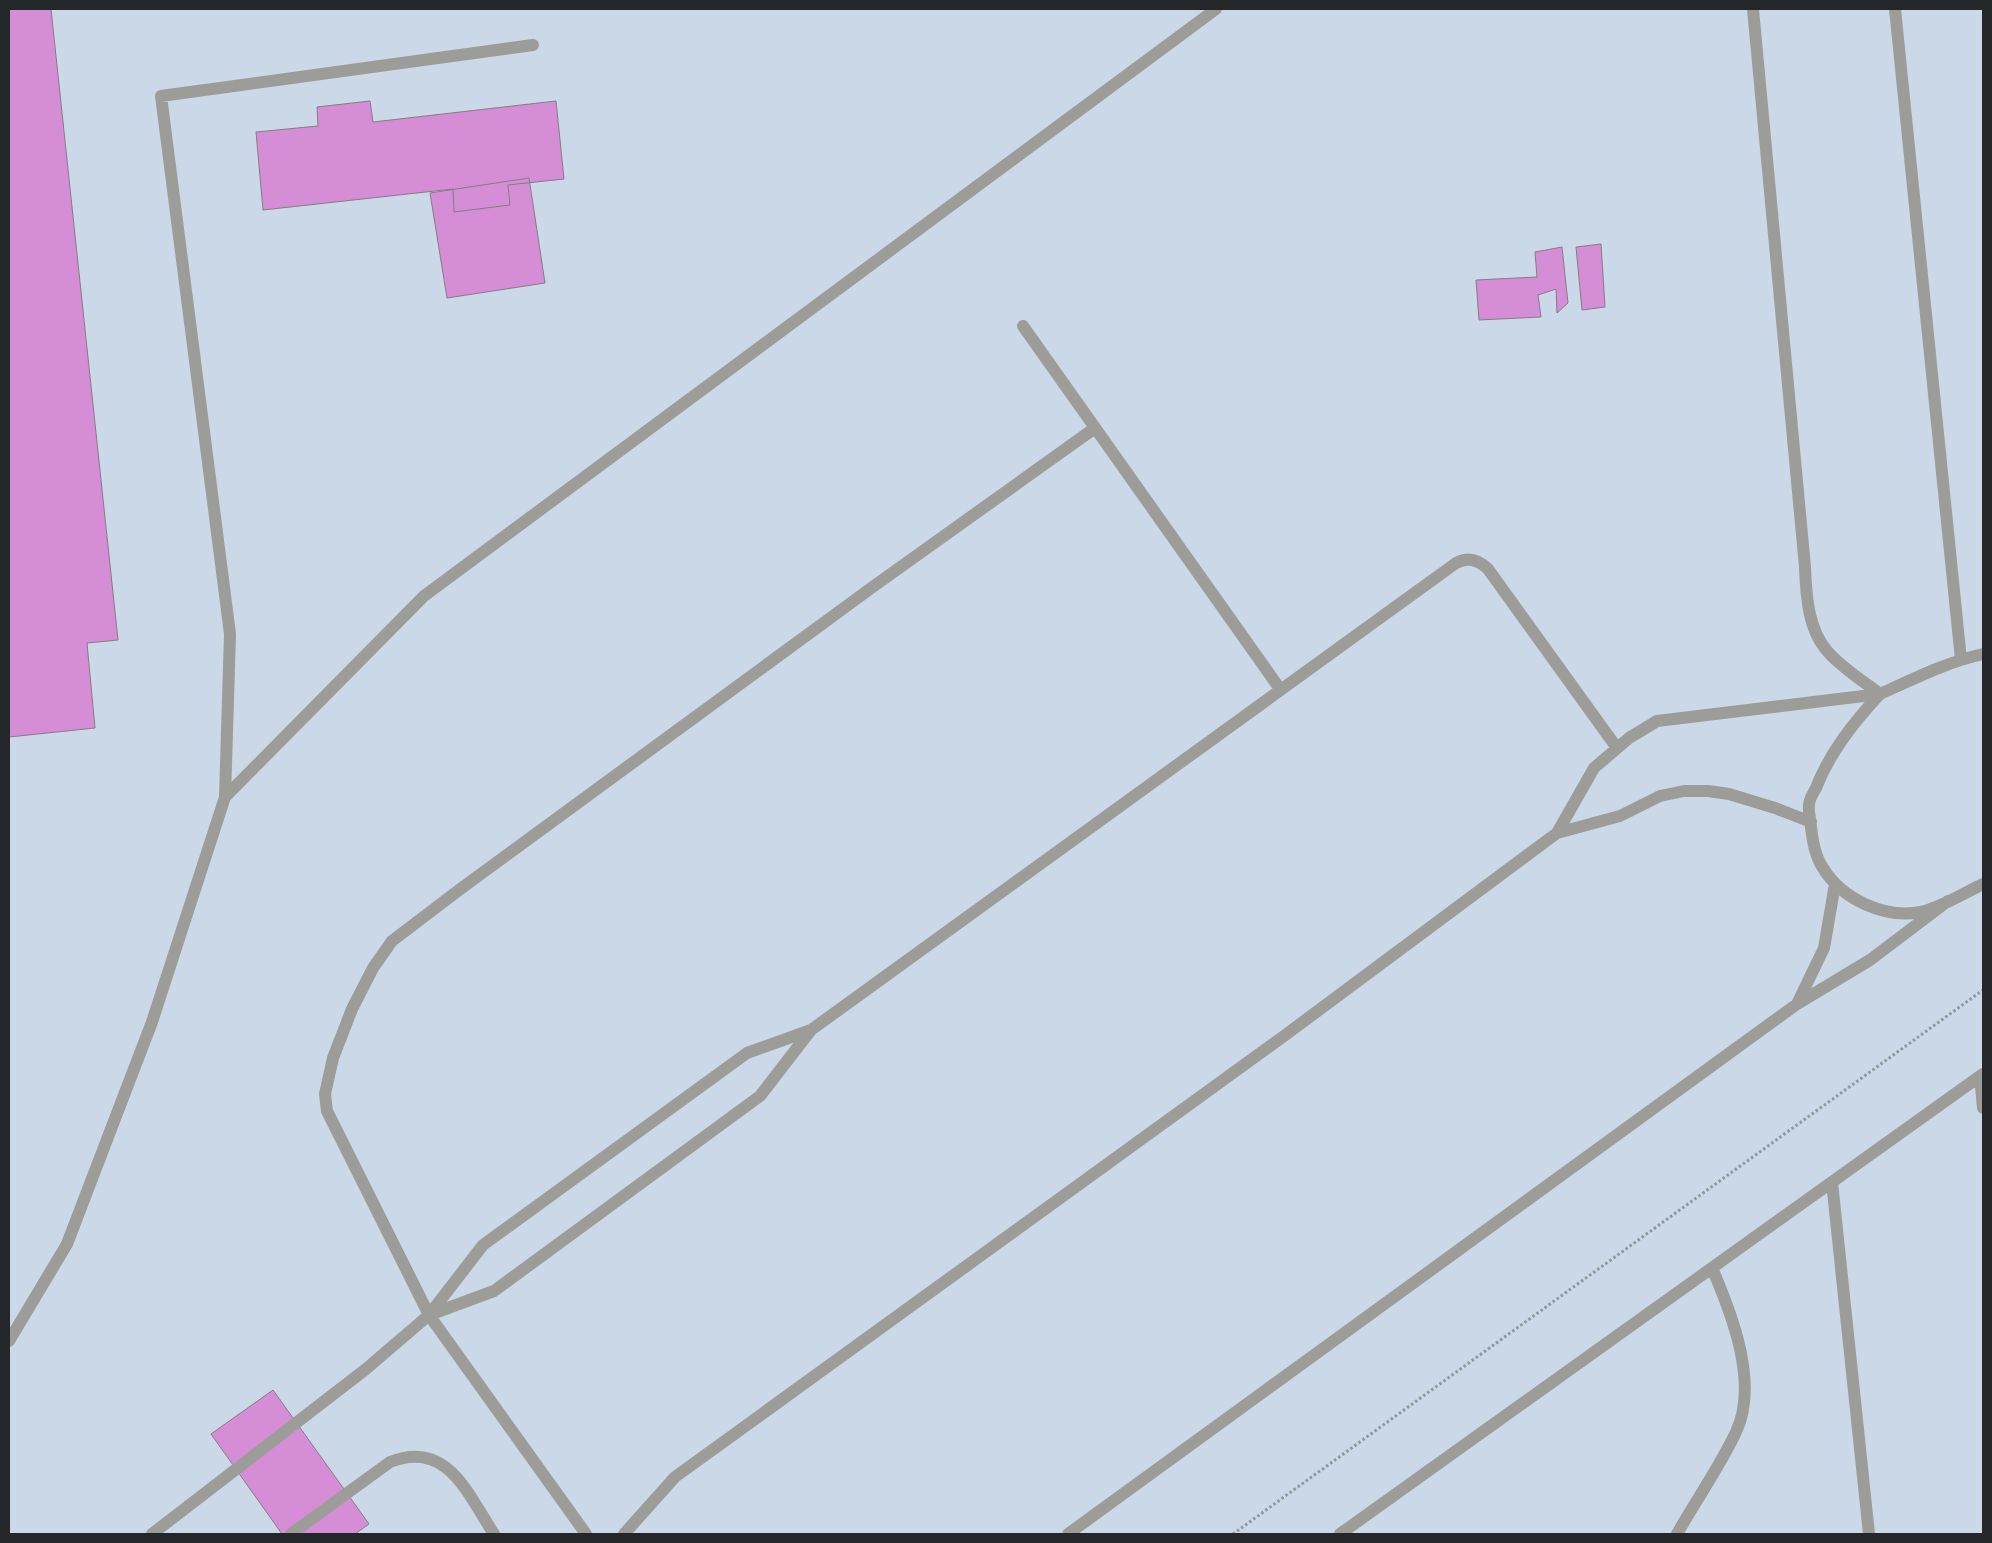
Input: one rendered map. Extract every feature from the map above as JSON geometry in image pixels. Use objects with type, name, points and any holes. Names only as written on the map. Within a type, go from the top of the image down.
[{"type":"street","points":[[224,797],[424,596],[1216,9]]},
{"type":"street","points":[[1753,9],[1806,591],[1814,628],[1828,652],[1880,694]]},
{"type":"street","points":[[1895,9],[1961,660]]},
{"type":"street","points":[[9,1341],[68,1244],[152,1022],[224,797],[230,634],[161,96],[533,45]]},
{"type":"street","points":[[1023,326],[1280,689]]},
{"type":"street","points":[[586,1534],[429,1315],[327,1112],[325,1094],[333,1058],[352,1009],[373,968],[392,941],[475,878],[874,586],[1095,428]]},
{"type":"street","points":[[152,1534],[366,1369],[429,1315],[483,1245],[747,1053],[811,1030],[1280,689],[1460,561],[1468,559],[1483,564],[1492,574],[1617,748]]},
{"type":"street","points":[[1557,833],[1594,768],[1628,738],[1657,721],[1880,694],[1912,679],[1961,660],[1983,654]]},
{"type":"street","points":[[1880,694],[1855,721],[1833,754],[1820,778],[1809,805],[1814,849],[1822,867],[1835,884],[1855,900],[1902,914],[1923,912],[1983,884]]},
{"type":"street","points":[[624,1534],[675,1477],[1276,1042],[1557,833],[1620,816],[1660,796],[1684,791],[1708,791],[1729,794],[1775,808],[1811,822]]},
{"type":"street","points":[[1797,1004],[1824,948],[1835,884]]},
{"type":"street","points":[[1068,1534],[1797,1004],[1870,960],[1948,900]]},
{"type":"street","points":[[429,1315],[494,1291],[752,1102],[760,1096],[811,1030]]},
{"type":"street","points":[[1981,1075],[1983,1108]]},
{"type":"street","points":[[1340,1534],[1981,1075]]},
{"type":"street","points":[[1832,1182],[1869,1534]]},
{"type":"street","points":[[1677,1534],[1737,1432],[1746,1398],[1741,1357],[1729,1308],[1712,1268]]},
{"type":"street","points":[[291,1534],[390,1462],[405,1456],[431,1459],[445,1466],[456,1476],[494,1534]]},
{"type":"path","points":[[1233,1534],[1983,990]]},
{"type":"shaded area","points":[[9,9],[1983,9],[1983,1534],[9,1534]]},
{"type":"building","points":[[9,9],[51,9],[118,640],[87,643],[95,728],[9,737]]},
{"type":"building","points":[[370,101],[373,122],[556,101],[564,179],[508,185],[510,205],[454,212],[453,189],[263,210],[256,132],[318,126],[317,107]]},
{"type":"building","points":[[529,178],[545,283],[447,298],[430,193]]},
{"type":"building","points":[[1601,244],[1605,307],[1582,310],[1576,247]]},
{"type":"building","points":[[1562,247],[1568,303],[1557,313],[1556,289],[1538,295],[1541,317],[1479,320],[1476,280],[1537,277],[1535,252]]},
{"type":"building","points":[[273,1390],[369,1524],[355,1534],[282,1534],[211,1434]]}]
